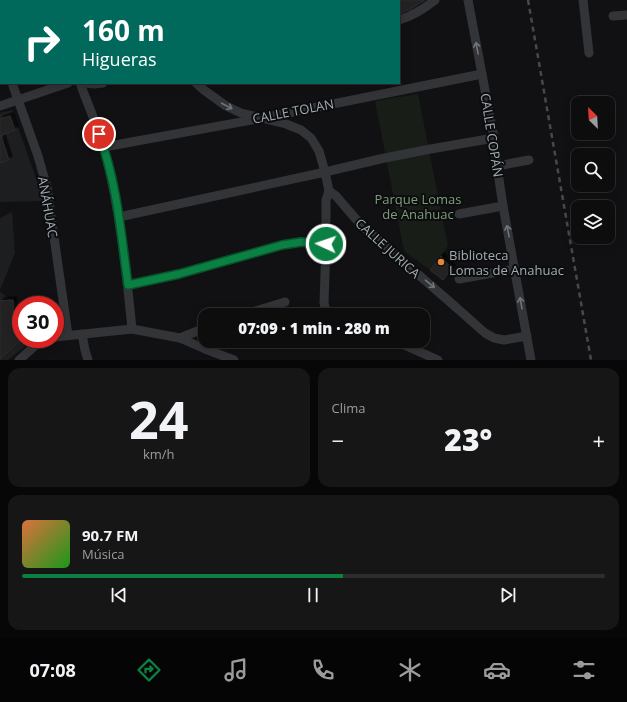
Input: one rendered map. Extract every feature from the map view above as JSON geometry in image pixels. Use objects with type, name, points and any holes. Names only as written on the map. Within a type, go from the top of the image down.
[{"type":"street","points":[[400,20],[414,14],[435,0]]},
{"type":"street","name":"CALLE COPÁN","points":[[468,0],[494,138],[496,166],[531,360]]},
{"type":"street","points":[[583,0],[589,53]]},
{"type":"street","points":[[613,16],[627,15]]},
{"type":"street","name":"CALLE TOLAN","points":[[104,147],[263,118],[482,74]]},
{"type":"street","name":"ANÁHUAC","points":[[12,84],[38,156],[47,188],[68,335]]},
{"type":"street","points":[[0,106],[65,84]]},
{"type":"street","points":[[80,84],[104,147],[114,189],[128,285],[132,329]]},
{"type":"street","points":[[197,84],[226,106],[241,113],[286,124],[301,130],[311,138],[319,151],[329,191],[326,200],[325,308]]},
{"type":"street","points":[[119,217],[380,159],[494,138]]},
{"type":"street","points":[[496,166],[529,160]]},
{"type":"street","name":"CALLE JURICA","points":[[329,191],[336,196],[361,225],[485,333],[494,338],[504,340],[527,336]]},
{"type":"street","points":[[459,214],[503,206]]},
{"type":"street","points":[[128,285],[179,274],[282,245],[301,242],[326,244]]},
{"type":"street","points":[[460,279],[515,269]]},
{"type":"street","points":[[265,308],[285,302]]},
{"type":"street","points":[[64,336],[132,329],[180,338],[234,360]]},
{"type":"street","points":[[180,338],[198,331]]},
{"type":"street","points":[[82,334],[88,360]]},
{"type":"street","points":[[19,360],[33,348]]},
{"type":"street","points":[[411,348],[438,360]]},
{"type":"shaded area","points":[[12,110],[44,201],[0,202],[0,113]]},
{"type":"shaded area","points":[[12,212],[15,253],[0,290],[0,218]]},
{"type":"shaded area","points":[[0,292],[12,300],[12,348],[23,348],[8,360],[0,360]]},
{"type":"green space","name":"Parque Lomas de Anahuac","points":[[418,94],[448,246],[430,270],[404,251],[375,101]]},
{"type":"building","points":[[400,0],[425,0],[411,9],[400,14]]},
{"type":"building","points":[[10,116],[15,130],[0,136],[0,119]]},
{"type":"building","points":[[0,136],[9,160],[0,163]]},
{"type":"building","name":"Biblioteca Lomas de Anahuac","points":[[441,256],[452,269],[443,280],[430,270]]},
{"type":"building","points":[[12,300],[12,348],[0,359],[0,301]]},
{"type":"railway","points":[[528,0],[591,360]]},
{"type":"place","name":"Biblioteca Lomas de Anahuac","points":[[441,262]]},
{"type":"route","points":[[99,134],[104,147],[114,189],[128,285],[179,274],[291,243],[301,242],[326,244]]}]
